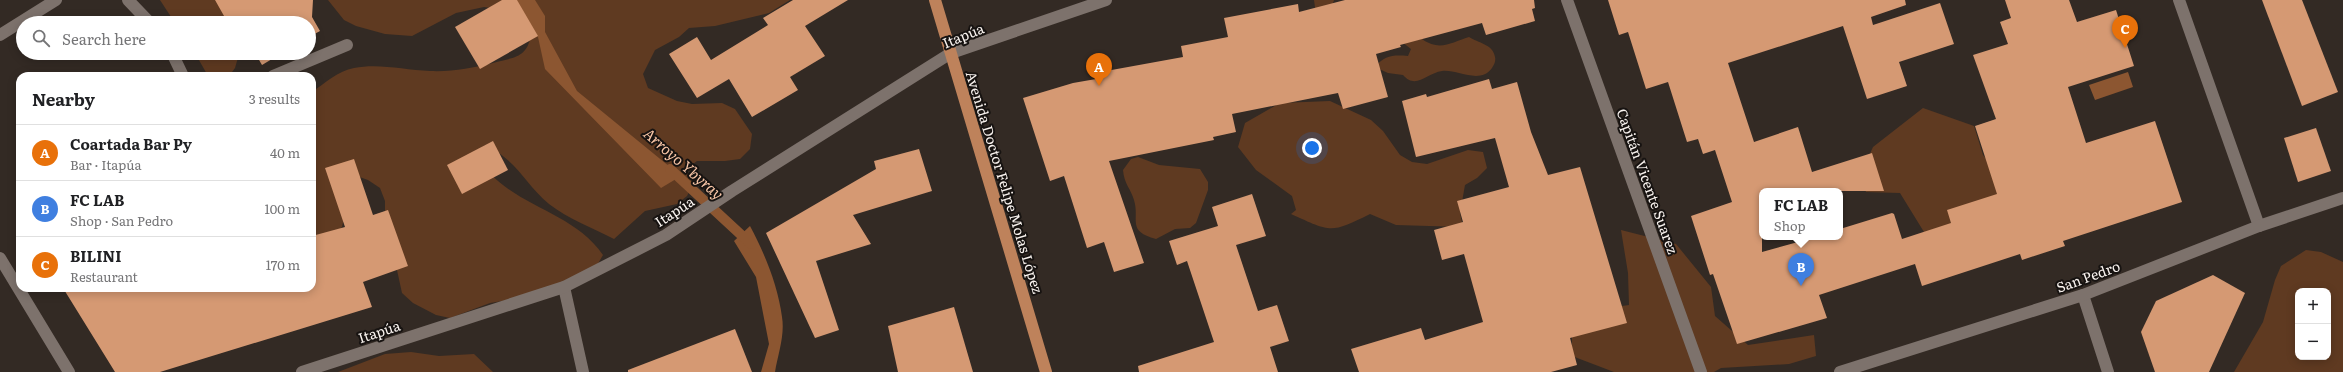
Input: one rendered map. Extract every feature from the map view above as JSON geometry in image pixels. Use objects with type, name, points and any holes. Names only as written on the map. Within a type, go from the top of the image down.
[{"type":"main road","name":"Avenida Doctor Felipe Molas López","points":[[935,0],[1046,372]]},
{"type":"street","points":[[30,16],[56,0]]},
{"type":"street","points":[[128,0],[143,16]]},
{"type":"street","name":"Itapúa","points":[[302,372],[564,287],[666,235],[732,191],[951,53],[1106,0]]},
{"type":"street","name":"Capitán Vicente Suarez","points":[[1567,0],[1701,372]]},
{"type":"street","points":[[2179,0],[2259,226]]},
{"type":"street","points":[[0,35],[16,25]]},
{"type":"street","points":[[316,58],[347,45]]},
{"type":"street","points":[[175,60],[181,72]]},
{"type":"street","points":[[283,72],[311,60]]},
{"type":"street","name":"San Pedro","points":[[1840,372],[2083,295],[2259,226],[2343,198]]},
{"type":"street","points":[[0,258],[16,284]]},
{"type":"street","points":[[564,287],[583,372]]},
{"type":"street","points":[[21,292],[69,372]]},
{"type":"street","points":[[2083,295],[2108,372]]},
{"type":"shaded area","points":[[160,0],[225,0],[230,16],[170,16]]},
{"type":"shaded area","points":[[328,0],[790,0],[769,13],[715,26],[689,28],[679,37],[655,50],[643,74],[648,88],[677,101],[692,104],[722,103],[735,109],[752,134],[750,149],[740,159],[725,161],[697,161],[686,169],[693,184],[687,196],[677,204],[645,211],[614,239],[572,219],[549,204],[513,165],[496,151],[485,145],[475,153],[488,171],[503,185],[520,197],[573,227],[589,239],[603,255],[596,267],[586,277],[520,298],[490,303],[450,318],[436,315],[413,303],[402,293],[385,215],[385,201],[380,188],[368,180],[354,175],[342,227],[333,238],[316,239],[316,89],[337,75],[354,68],[382,66],[430,71],[446,71],[485,65],[519,55],[527,47],[531,33],[497,9],[484,7],[456,13],[412,36],[385,34],[356,26],[344,20]]},
{"type":"shaded area","points":[[513,0],[535,0],[545,16],[545,32],[577,91],[681,176],[661,188],[545,69],[538,37]]},
{"type":"shaded area","points":[[1314,0],[1334,0],[1327,23],[1317,22]]},
{"type":"shaded area","points":[[1469,37],[1485,44],[1494,53],[1495,60],[1493,66],[1487,73],[1475,76],[1442,71],[1417,81],[1412,81],[1403,75],[1388,73],[1375,67],[1386,58],[1408,56],[1411,49],[1402,42],[1422,39],[1435,45],[1446,45]]},
{"type":"shaded area","points":[[199,60],[237,60],[232,72],[206,72]]},
{"type":"shaded area","points":[[2128,72],[2133,87],[2095,100],[2089,85]]},
{"type":"shaded area","points":[[1330,101],[1371,120],[1383,131],[1400,155],[1412,162],[1427,164],[1468,150],[1483,152],[1487,168],[1477,178],[1465,185],[1460,213],[1463,227],[1396,225],[1370,214],[1338,228],[1330,228],[1323,227],[1291,214],[1296,210],[1292,196],[1256,170],[1238,147],[1245,123],[1280,103]]},
{"type":"shaded area","points":[[1923,108],[1974,126],[1983,155],[2003,179],[2001,209],[1932,245],[1900,193],[1866,192],[1860,176],[1873,147]]},
{"type":"shaded area","points":[[1138,157],[1159,165],[1200,169],[1208,182],[1208,190],[1196,223],[1190,228],[1175,229],[1156,239],[1147,236],[1137,228],[1134,200],[1125,179],[1123,170],[1131,159]]},
{"type":"shaded area","points":[[750,226],[770,270],[780,305],[783,331],[775,372],[761,372],[769,344],[756,277],[734,241]]},
{"type":"shaded area","points":[[1621,230],[1676,244],[1711,287],[1715,316],[1748,345],[1814,335],[1816,356],[1789,364],[1721,368],[1714,372],[1614,372],[1572,356],[1572,313],[1629,305],[1628,273]]},
{"type":"shaded area","points":[[2306,250],[2321,252],[2343,262],[2343,372],[2234,372],[2263,322],[2275,280],[2281,266]]},
{"type":"shaded area","points":[[411,352],[439,356],[474,354],[493,372],[338,372],[385,354]]},
{"type":"building","points":[[215,0],[313,0],[312,16],[224,16]]},
{"type":"building","points":[[502,0],[517,0],[538,36],[480,69],[455,27]]},
{"type":"building","points":[[793,0],[848,0],[805,26],[825,56],[790,77],[798,90],[752,117],[729,79],[697,98],[669,54],[697,37],[711,60],[768,25],[763,18]]},
{"type":"building","points":[[1345,0],[1534,0],[1535,8],[1532,9],[1535,21],[1486,35],[1482,23],[1400,45],[1401,47],[1376,54],[1388,97],[1343,109],[1338,93],[1232,114],[1236,132],[1213,137],[1214,140],[1109,161],[1144,263],[1114,272],[1104,242],[1087,248],[1064,176],[1050,181],[1023,98],[1073,83],[1096,79],[1095,73],[1183,57],[1181,46],[1228,37],[1224,18],[1298,4],[1299,12]]},
{"type":"building","points":[[1608,0],[1905,0],[1906,5],[1871,17],[1873,25],[1940,3],[1954,44],[1899,62],[1907,86],[1867,99],[1843,26],[1728,63],[1754,142],[1798,127],[1812,172],[1872,153],[1884,191],[1843,191],[1843,188],[1759,188],[1759,240],[1762,240],[1762,252],[1805,240],[1843,240],[1843,228],[1892,213],[1894,214],[1902,239],[1951,223],[1947,210],[1997,194],[1975,126],[1996,119],[1973,55],[2008,44],[2000,22],[2011,18],[2005,0],[2069,0],[2077,22],[2116,10],[2134,66],[2068,87],[2086,143],[2155,121],[2182,202],[2063,241],[2065,246],[2022,260],[2020,254],[1922,286],[1915,264],[1819,295],[1827,318],[1737,344],[1713,274],[1710,275],[1691,216],[1732,202],[1715,150],[1703,154],[1698,139],[1687,142],[1668,82],[1646,89],[1628,32],[1619,35]]},
{"type":"building","points":[[2262,0],[2302,0],[2338,92],[2302,106]]},
{"type":"building","points":[[316,24],[320,31],[316,33]]},
{"type":"building","points":[[259,60],[270,60],[262,65]]},
{"type":"building","points":[[1489,79],[1492,89],[1517,82],[1531,132],[1548,175],[1580,167],[1627,323],[1570,338],[1577,365],[1551,372],[1359,372],[1351,349],[1421,328],[1425,340],[1483,322],[1464,254],[1442,260],[1434,230],[1463,222],[1457,201],[1509,187],[1495,138],[1416,157],[1402,101],[1426,94],[1427,97]]},
{"type":"building","points":[[2316,128],[2331,171],[2298,182],[2284,138]]},
{"type":"building","points":[[493,141],[508,170],[462,194],[447,165]]},
{"type":"building","points":[[919,149],[932,191],[853,215],[871,244],[816,261],[839,330],[815,338],[766,233],[876,169],[874,161]]},
{"type":"building","points":[[354,159],[373,215],[388,210],[408,266],[363,282],[372,307],[160,372],[115,372],[65,292],[316,292],[316,235],[345,227],[325,168]]},
{"type":"building","points":[[1252,194],[1266,236],[1236,245],[1258,311],[1277,305],[1289,341],[1270,347],[1278,372],[1139,372],[1138,366],[1214,342],[1187,261],[1177,265],[1169,241],[1218,226],[1212,207]]},
{"type":"building","points":[[2213,275],[2245,293],[2209,372],[2155,372],[2141,332],[2156,301]]},
{"type":"building","points":[[954,307],[973,372],[898,372],[888,326]]},
{"type":"building","points":[[735,329],[752,372],[628,372],[628,370]]},
{"type":"waterway","name":"Arroyo Ybyray","points":[[670,169],[751,244]]},
{"type":"place","name":"BILINI","points":[[2125,48]]},
{"type":"place","name":"Coartada Bar Py","points":[[1099,86]]},
{"type":"place","name":"FC LAB","points":[[1801,286]]}]
